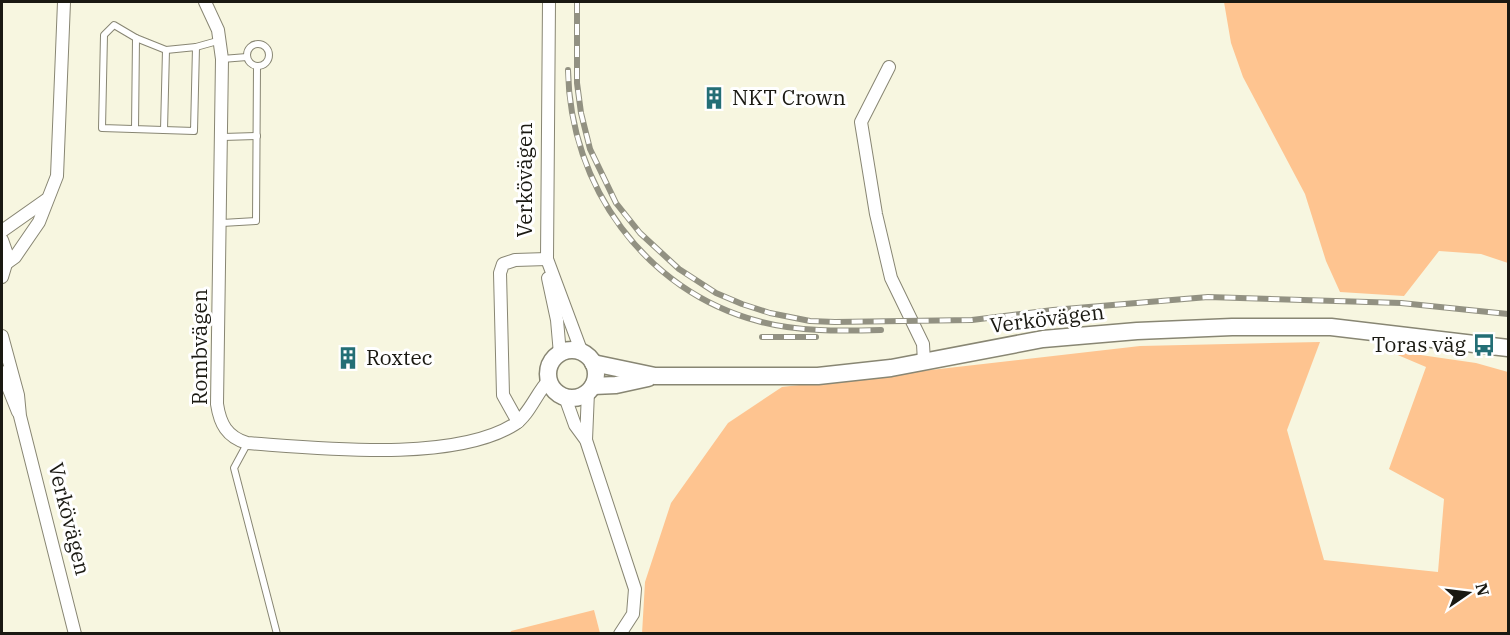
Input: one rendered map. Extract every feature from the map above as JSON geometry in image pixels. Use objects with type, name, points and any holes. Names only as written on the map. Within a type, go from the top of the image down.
[{"type":"main road","name":"Verkövägen","points":[[560,354],[571,351],[588,358],[655,376],[818,376],[924,362],[1043,339],[1137,331],[1232,327],[1331,327],[1509,348]]},
{"type":"main road","points":[[549,380],[550,366],[560,354]]},
{"type":"main road","name":"Verkövägen","points":[[588,358],[596,375],[590,389]]},
{"type":"main road","points":[[565,397],[577,398],[590,389],[655,376]]},
{"type":"main road","name":"Verkövägen","points":[[549,380],[555,391],[565,397]]},
{"type":"street","points":[[2,277],[8,262],[27,241],[39,222],[46,200],[55,185],[58,166],[64,2]]},
{"type":"street","name":"Rombvägen","points":[[205,2],[221,40],[222,59],[222,223],[217,404],[225,429],[238,440],[247,443]]},
{"type":"street","name":"Verkövägen","points":[[549,2],[547,259],[588,358]]},
{"type":"street","points":[[889,67],[861,122],[876,214],[891,278],[923,344],[924,362]]},
{"type":"street","points":[[2,231],[46,200]]},
{"type":"street","points":[[2,240],[8,262]]},
{"type":"street","points":[[518,422],[503,395],[500,273],[504,264],[515,260],[547,259],[560,354]]},
{"type":"street","name":"Verkövägen","points":[[2,336],[75,633]]},
{"type":"street","name":"Verkövägen","points":[[2,372],[10,397],[20,416]]},
{"type":"street","points":[[247,443],[329,449],[433,448],[487,436],[518,422],[549,380]]},
{"type":"street","name":"Verkövägen","points":[[586,440],[590,389]]},
{"type":"street","name":"Verkövägen","points":[[565,397],[575,425],[586,440],[635,589],[633,614],[620,633]]},
{"type":"lane","points":[[196,48],[194,131],[102,128],[104,35],[114,25],[136,38],[166,50],[196,48],[221,40]]},
{"type":"lane","points":[[135,129],[136,38]]},
{"type":"lane","points":[[259,45],[266,48],[269,54],[267,61],[257,66],[250,63],[248,57],[252,46],[259,45]]},
{"type":"lane","points":[[164,130],[166,50]]},
{"type":"lane","points":[[222,59],[248,57]]},
{"type":"lane","points":[[222,223],[256,221],[257,66]]},
{"type":"lane","points":[[223,136],[256,136]]},
{"type":"lane","points":[[247,443],[234,468],[277,633]]},
{"type":"shaded area","points":[[1224,2],[1508,2],[1508,263],[1481,254],[1439,251],[1404,296],[1340,292],[1326,261],[1305,194],[1243,77],[1231,43]]},
{"type":"shaded area","points":[[1320,342],[1287,430],[1324,560],[1438,572],[1444,499],[1389,469],[1426,367],[1386,350],[1476,363],[1508,372],[1508,633],[642,634],[645,582],[671,503],[728,423],[782,387],[1140,346]]},
{"type":"shaded area","points":[[594,610],[600,633],[510,633],[511,631]]},
{"type":"railway","points":[[577,2],[577,83],[581,113],[590,149],[616,203],[640,233],[679,269],[716,293],[742,304],[770,313],[810,321],[835,322],[972,320],[1053,310],[1208,297],[1401,303],[1508,314]]},
{"type":"railway","points":[[568,70],[572,113],[583,154],[599,192],[621,228],[649,259],[681,285],[717,306],[758,321],[804,329],[881,330]]},
{"type":"railway","points":[[762,337],[816,337]]},
{"type":"place","name":"NKT Crown","points":[[714,98]]},
{"type":"place","name":"Toras väg","points":[[1484,345]]},
{"type":"place","name":"Roxtec","points":[[348,358]]}]
